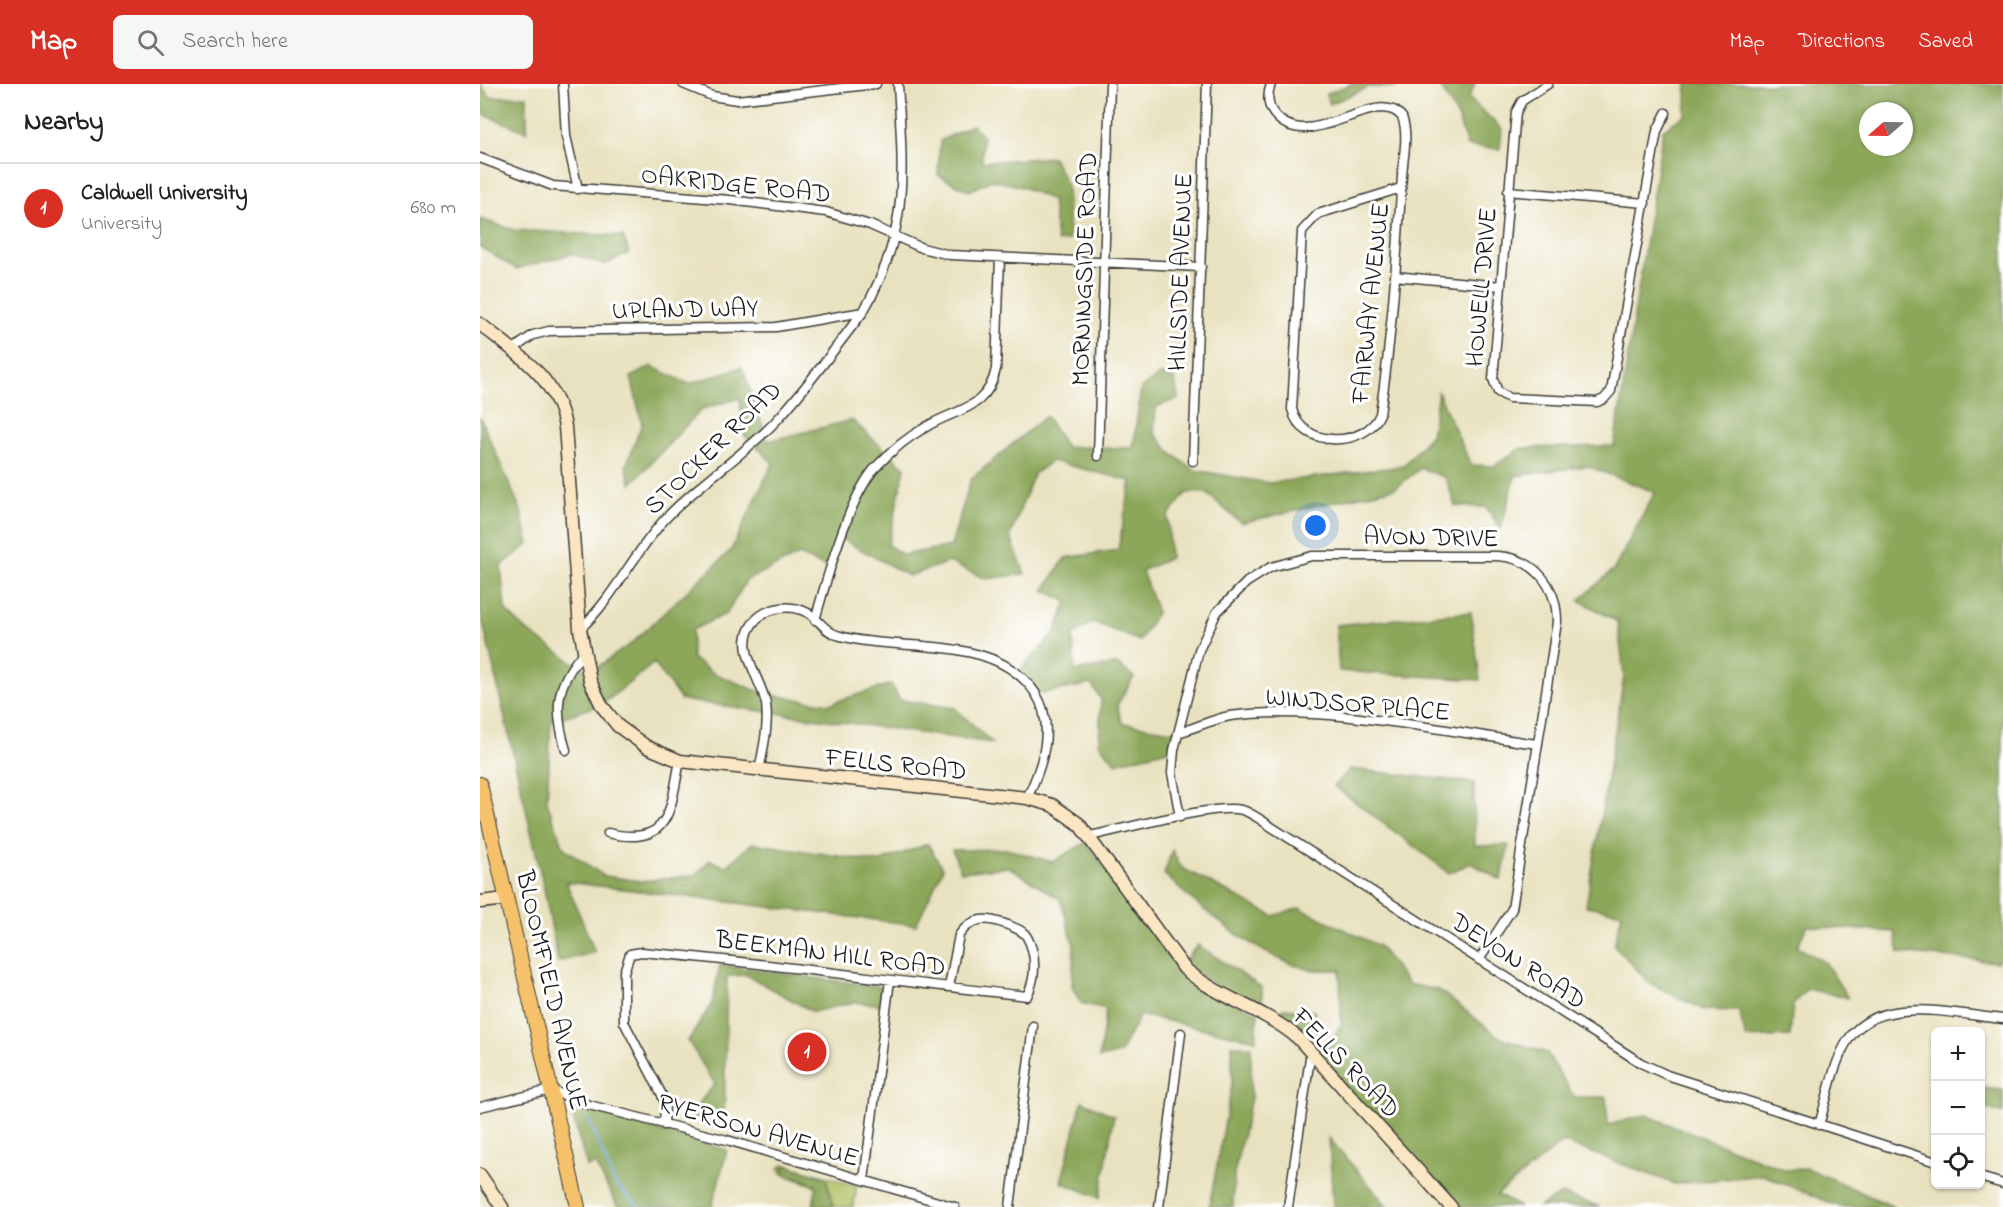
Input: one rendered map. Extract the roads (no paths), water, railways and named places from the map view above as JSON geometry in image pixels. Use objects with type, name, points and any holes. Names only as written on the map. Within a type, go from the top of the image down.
[{"type":"main road","name":"BLOOMFIELD AVENUE","points":[[480,784],[578,1207]]},
{"type":"street","points":[[563,84],[566,136],[578,189]]},
{"type":"street","points":[[683,84],[712,96],[737,100],[876,84]]},
{"type":"street","name":"STOCKER ROAD","points":[[580,629],[592,617],[650,535],[705,480],[775,422],[863,312],[882,273],[894,237],[903,176],[898,84]]},
{"type":"street","name":"MORNINGSIDE ROAD","points":[[1098,456],[1110,84]]},
{"type":"street","name":"HILLSIDE AVENUE","points":[[1193,461],[1207,84]]},
{"type":"street","points":[[1271,84],[1268,96],[1270,107],[1275,116],[1289,125],[1305,125],[1337,110]]},
{"type":"street","name":"HOWELL DRIVE","points":[[1548,84],[1522,101],[1516,109],[1493,380],[1498,392],[1509,398],[1593,402],[1604,399],[1612,387],[1657,131],[1666,113]]},
{"type":"street","name":"FAIRWAY AVENUE","points":[[1382,98],[1396,107],[1403,121],[1401,188],[1382,402],[1378,419],[1367,432],[1355,436],[1323,438],[1312,436],[1296,420],[1292,404],[1302,231],[1318,214],[1401,188]]},
{"type":"street","name":"OAKRIDGE ROAD","points":[[480,158],[542,183],[578,189],[812,209],[863,222],[938,254],[1201,267]]},
{"type":"street","points":[[1508,191],[1645,203]]},
{"type":"street","points":[[815,620],[850,514],[874,469],[926,426],[976,403],[992,382],[996,369],[1000,258]]},
{"type":"street","points":[[1394,276],[1501,286]]},
{"type":"street","name":"UPLAND WAY","points":[[512,350],[533,335],[549,331],[773,327],[863,312]]},
{"type":"street","name":"FELLS ROAD","points":[[480,324],[544,377],[557,397],[562,412],[583,653],[596,694],[614,721],[647,747],[680,761],[1027,798],[1061,810],[1090,836],[1184,968],[1214,990],[1272,1018],[1311,1051],[1451,1207]]},
{"type":"street","name":"AVON DRIVE","points":[[1179,817],[1173,773],[1178,733],[1199,650],[1210,624],[1226,601],[1258,574],[1284,562],[1312,556],[1497,556],[1522,561],[1537,572],[1549,586],[1556,604],[1557,622],[1512,909],[1479,960]]},
{"type":"street","points":[[759,771],[768,723],[766,702],[746,647],[749,630],[765,612],[773,608],[791,608],[808,613],[835,635],[972,653],[1006,665],[1025,681],[1041,705],[1046,734],[1037,778],[1027,798]]},
{"type":"street","points":[[566,750],[560,730],[558,702],[569,668],[583,653]]},
{"type":"street","name":"WINDSOR PLACE","points":[[1178,733],[1228,716],[1280,713],[1360,719],[1537,744]]},
{"type":"street","points":[[608,832],[638,835],[663,824],[669,816],[680,761]]},
{"type":"street","name":"DEVON ROAD","points":[[1090,836],[1229,809],[1251,814],[1641,1063],[1667,1075],[1931,1161]]},
{"type":"street","points":[[480,902],[507,899]]},
{"type":"street","name":"BEEKMAN HILL ROAD","points":[[664,1125],[662,1095],[624,1022],[624,972],[630,954],[642,952],[745,961],[890,980],[949,987],[1027,996],[1032,986],[1035,958],[1026,935],[1020,930],[991,918],[982,917],[963,929],[958,935],[949,987]]},
{"type":"street","points":[[864,1180],[890,980]]},
{"type":"street","points":[[1819,1125],[1843,1048],[1853,1033],[1870,1019],[1897,1011],[2003,1018]]},
{"type":"street","points":[[1010,1207],[1033,1026]]},
{"type":"street","points":[[1159,1207],[1181,1033]]},
{"type":"street","points":[[1288,1207],[1311,1051]]},
{"type":"street","points":[[480,1107],[551,1090]]},
{"type":"street","name":"RYERSON AVENUE","points":[[551,1090],[567,1098],[955,1207]]},
{"type":"street","points":[[480,1175],[502,1207]]},
{"type":"street","points":[[1985,1179],[2003,1184]]},
{"type":"waterway","points":[[588,1117],[615,1184],[639,1207]]},
{"type":"place","name":"Caldwell University","points":[[807,1052]]}]
